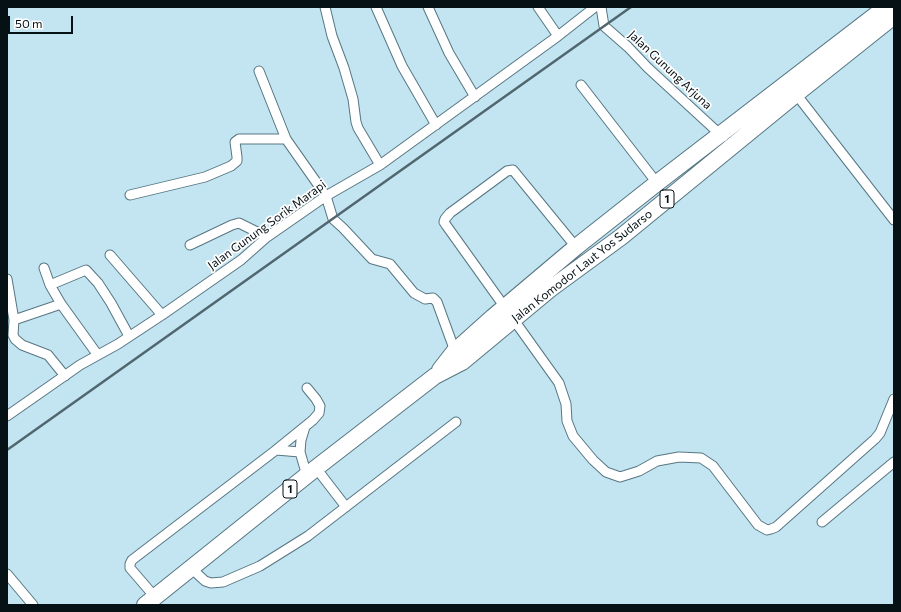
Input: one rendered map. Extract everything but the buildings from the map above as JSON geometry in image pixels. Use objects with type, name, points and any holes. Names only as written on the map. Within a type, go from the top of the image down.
[{"type":"highway","name":"Jalan Komodor Laut Yos Sudarso","points":[[150,601],[458,357],[509,313],[576,247],[886,7]]},
{"type":"highway","name":"Jalan Komodor Laut Yos Sudarso","points":[[509,313],[550,289],[621,237],[894,16]]},
{"type":"street","points":[[325,7],[332,36],[353,99],[358,128],[380,165]]},
{"type":"street","points":[[376,7],[402,66],[436,125]]},
{"type":"street","points":[[428,7],[449,53],[475,97]]},
{"type":"street","points":[[538,7],[558,36]]},
{"type":"street","name":"Jalan Gunung Sorik Marapi","points":[[7,416],[97,354],[162,315],[240,260],[267,237],[326,196],[380,165],[475,97],[595,7]]},
{"type":"street","name":"Jalan Gunung Arjuna","points":[[601,7],[604,26],[721,135],[731,147]]},
{"type":"street","points":[[259,71],[286,139],[326,196],[333,219],[359,244],[367,255],[375,260],[390,264],[419,297],[425,299],[433,298],[437,302],[458,357]]},
{"type":"street","points":[[581,85],[657,183]]},
{"type":"street","points":[[796,94],[894,220]]},
{"type":"street","points":[[130,195],[205,177],[231,166],[237,161],[238,157],[235,142],[239,139],[286,139]]},
{"type":"street","points":[[576,247],[513,170],[507,171],[450,213],[445,219],[446,225],[559,384],[566,404],[567,421],[573,436],[593,460],[606,472],[620,477],[639,471],[657,461],[679,457],[701,458],[713,466],[758,525],[767,530],[776,527],[880,434],[891,416],[894,399]]},
{"type":"street","points":[[190,245],[232,225],[239,224],[267,237]]},
{"type":"street","points":[[110,255],[162,315]]},
{"type":"street","points":[[44,268],[50,285],[61,304],[97,354]]},
{"type":"street","points":[[50,285],[86,270],[98,284],[129,336]]},
{"type":"street","points":[[7,279],[14,320],[10,336],[22,345],[48,355],[65,376]]},
{"type":"street","points":[[14,320],[61,304]]},
{"type":"street","points":[[150,601],[130,568],[132,560],[305,427],[319,413],[320,406],[316,398],[307,388]]},
{"type":"street","points":[[191,568],[205,581],[211,583],[223,582],[260,566],[308,536],[456,422]]},
{"type":"street","points":[[305,427],[301,440],[300,452],[311,472],[346,507]]},
{"type":"street","points":[[276,450],[300,452]]},
{"type":"street","points":[[822,522],[894,462]]},
{"type":"street","points":[[7,574],[33,605]]},
{"type":"railway","points":[[7,450],[631,7]]}]
